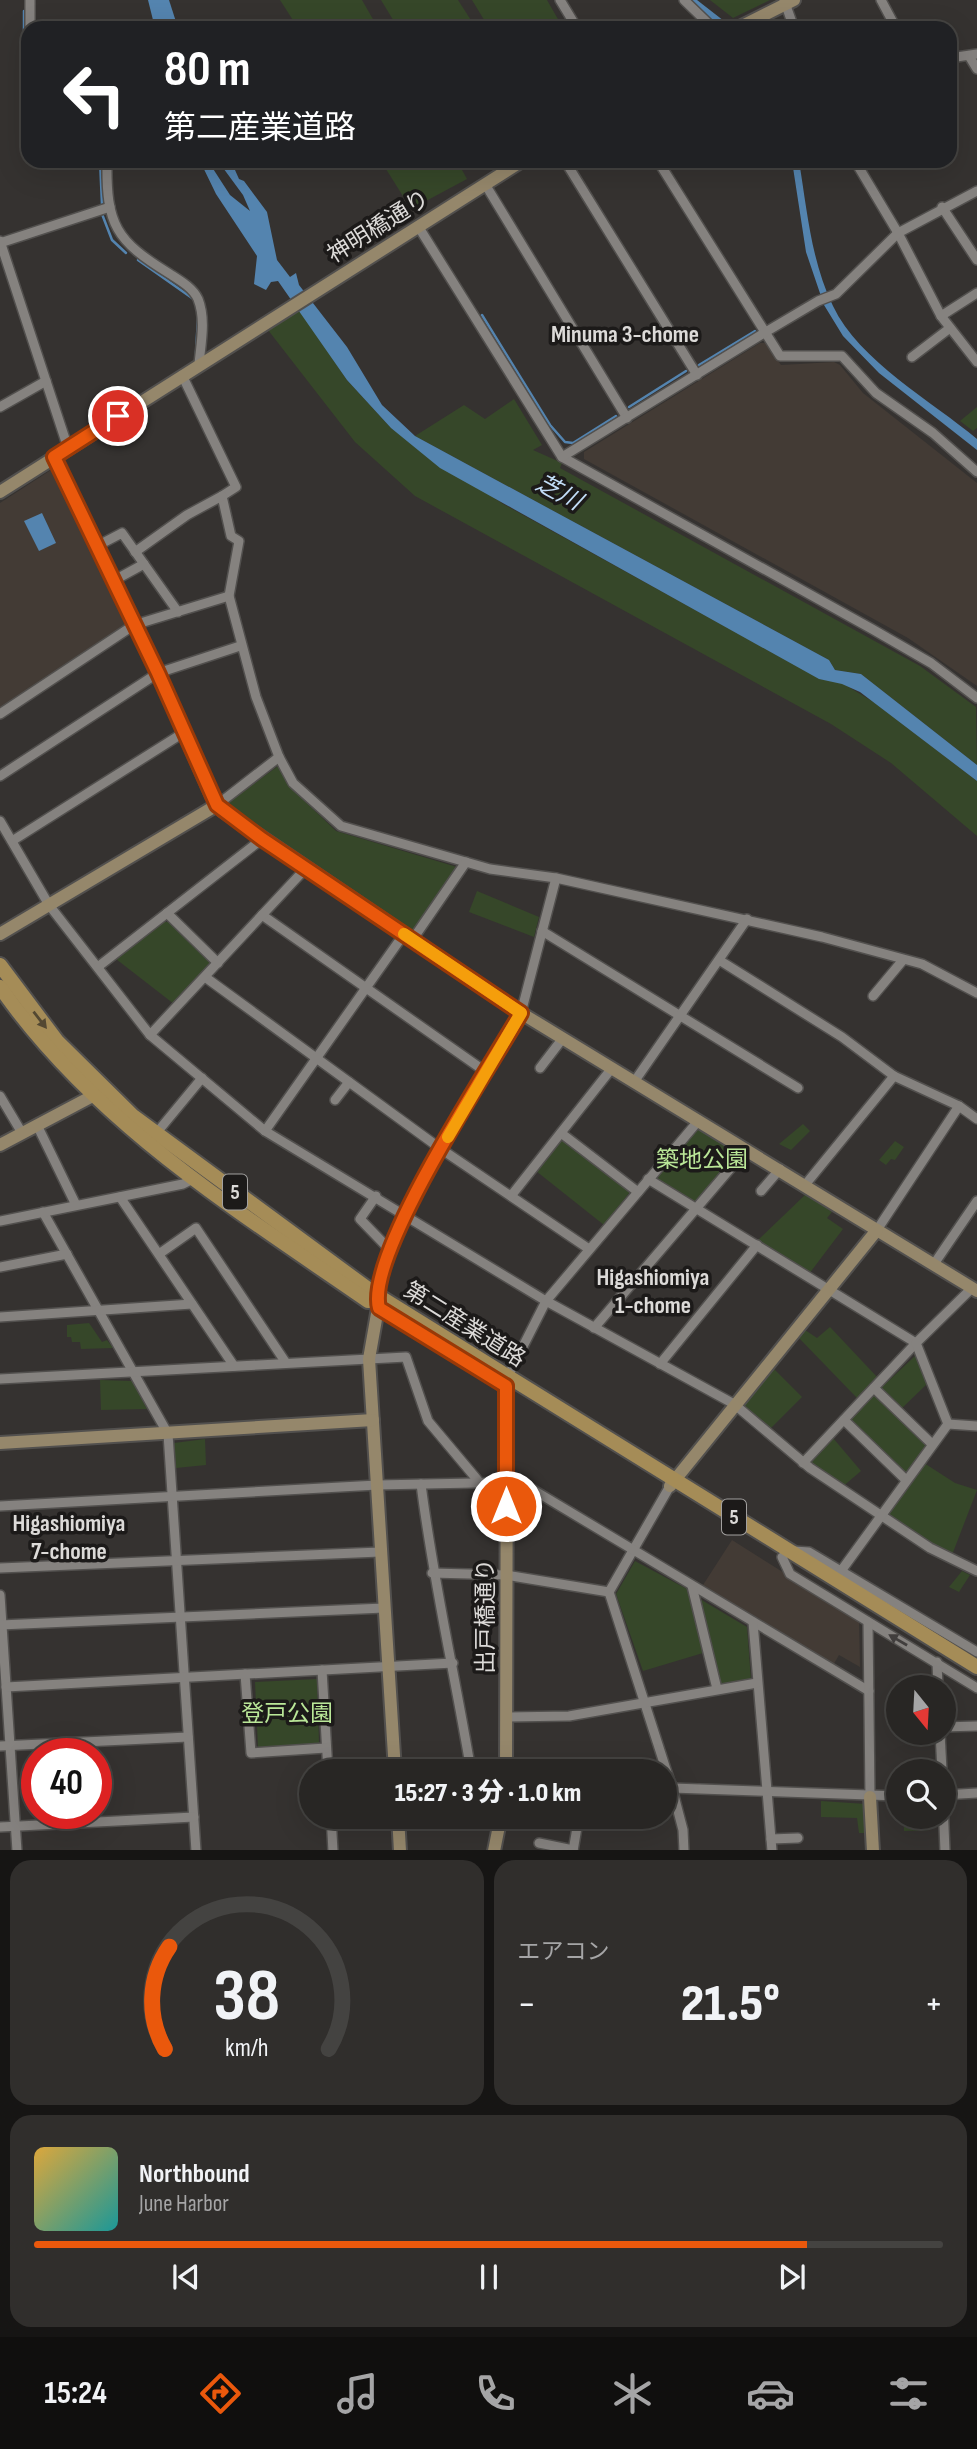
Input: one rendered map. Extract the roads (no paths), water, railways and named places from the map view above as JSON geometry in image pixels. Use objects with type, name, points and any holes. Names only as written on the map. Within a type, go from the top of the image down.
[{"type":"main road","name":"第二産業道路","points":[[0,965],[98,1093]]},
{"type":"main road","name":"第二産業道路","points":[[0,987],[46,1047],[152,1139],[377,1301],[958,1660]]},
{"type":"main road","name":"5","points":[[958,1660],[977,1667]]},
{"type":"main road","name":"5","points":[[958,1660],[977,1676]]},
{"type":"street","points":[[30,0],[30,21]]},
{"type":"street","points":[[560,0],[573,21]]},
{"type":"street","points":[[684,0],[706,21]]},
{"type":"street","points":[[881,0],[892,21]]},
{"type":"street","points":[[751,21],[788,1],[792,21]]},
{"type":"street","points":[[973,55],[977,69]]},
{"type":"street","points":[[0,492],[199,364],[202,317],[196,295],[184,283],[127,244],[115,229],[110,207],[107,168]]},
{"type":"street","name":"神明橋通り","points":[[199,364],[511,168]]},
{"type":"street","points":[[569,168],[697,374]]},
{"type":"street","points":[[662,168],[780,356],[842,356],[877,393],[933,433],[977,472]]},
{"type":"street","points":[[859,168],[898,233],[941,316],[977,362]]},
{"type":"street","points":[[485,184],[627,418]]},
{"type":"street","points":[[562,457],[764,333],[818,301],[836,294],[898,233],[942,207],[977,191]]},
{"type":"street","points":[[68,448],[0,243],[110,207]]},
{"type":"street","points":[[942,207],[977,260]]},
{"type":"street","points":[[418,226],[562,457],[931,663],[977,698]]},
{"type":"street","points":[[941,316],[977,293]]},
{"type":"street","points":[[912,357],[950,328]]},
{"type":"street","points":[[135,552],[187,515],[236,487],[182,375]]},
{"type":"street","points":[[0,407],[46,381]]},
{"type":"street","points":[[54,457],[158,673],[217,805],[262,839],[521,1013],[974,1289],[916,1343],[803,1463]]},
{"type":"street","points":[[222,496],[231,536],[239,541],[229,596],[240,646],[279,757],[293,783],[341,827],[490,869],[556,878],[747,919],[922,964],[977,993]]},
{"type":"street","points":[[97,546],[122,533],[178,612]]},
{"type":"street","points":[[113,581],[145,564]]},
{"type":"street","points":[[0,715],[134,625],[229,596]]},
{"type":"street","points":[[0,776],[158,673],[240,646]]},
{"type":"street","points":[[12,841],[183,733]]},
{"type":"street","points":[[0,934],[217,805],[279,757]]},
{"type":"street","points":[[0,821],[49,905],[150,1035],[265,1131],[404,1212],[546,1301],[734,1404],[803,1463],[880,1516],[930,1548],[977,1570]]},
{"type":"street","points":[[99,966],[262,839]]},
{"type":"street","points":[[265,1131],[366,988],[466,862]]},
{"type":"street","points":[[150,1035],[307,867]]},
{"type":"street","points":[[394,1759],[369,1359],[377,1301],[390,1250],[404,1212],[521,1013],[556,878]]},
{"type":"street","points":[[167,913],[218,962]]},
{"type":"street","points":[[262,915],[486,1072]]},
{"type":"street","points":[[634,1082],[747,919]]},
{"type":"street","points":[[542,931],[798,1088]]},
{"type":"street","points":[[719,960],[842,1037],[894,1076],[960,1106],[977,1119]]},
{"type":"street","points":[[873,996],[903,960]]},
{"type":"street","points":[[205,977],[441,1149],[589,1249]]},
{"type":"street","points":[[540,1068],[563,1038]]},
{"type":"street","points":[[511,1196],[612,1069]]},
{"type":"street","points":[[806,1185],[894,1076]]},
{"type":"street","points":[[152,1139],[202,1078]]},
{"type":"street","points":[[335,1100],[349,1082]]},
{"type":"street","points":[[0,1145],[98,1093]]},
{"type":"street","points":[[0,1096],[22,1133]]},
{"type":"street","points":[[660,1759],[646,1703],[609,1592],[672,1483],[877,1230],[960,1106]]},
{"type":"street","points":[[507,1382],[546,1301],[699,1120]]},
{"type":"street","points":[[37,1125],[76,1205]]},
{"type":"street","points":[[561,1133],[638,1192]]},
{"type":"street","points":[[594,1328],[747,1149]]},
{"type":"street","points":[[761,1191],[780,1169]]},
{"type":"street","points":[[0,1221],[183,1184],[198,1173]]},
{"type":"street","points":[[649,1179],[916,1343],[948,1424]]},
{"type":"street","points":[[376,1196],[360,1219],[390,1250]]},
{"type":"street","points":[[120,1197],[234,1366]]},
{"type":"street","points":[[934,1264],[977,1201]]},
{"type":"street","points":[[43,1212],[168,1434],[196,1850]]},
{"type":"street","points":[[159,1254],[196,1228],[286,1363]]},
{"type":"street","points":[[660,1364],[757,1245]]},
{"type":"street","points":[[0,1267],[67,1254]]},
{"type":"street","points":[[0,1317],[192,1304]]},
{"type":"street","points":[[0,1379],[406,1357],[428,1421],[480,1483]]},
{"type":"street","name":"出戸橋通り","points":[[506,1759],[507,1382]]},
{"type":"street","points":[[874,1388],[932,1444]]},
{"type":"street","points":[[0,1443],[373,1420]]},
{"type":"street","points":[[844,1420],[906,1480]]},
{"type":"street","points":[[948,1424],[977,1426]]},
{"type":"street","points":[[841,1571],[948,1424]]},
{"type":"street","points":[[0,1506],[377,1485],[520,1482],[869,1691]]},
{"type":"street","points":[[421,1484],[432,1573],[453,1663],[469,1759]]},
{"type":"street","points":[[0,1568],[380,1552]]},
{"type":"street","points":[[977,1652],[809,1552],[785,1554],[790,1574],[977,1688]]},
{"type":"street","points":[[432,1573],[506,1575],[609,1592]]},
{"type":"street","points":[[692,1586],[717,1689]]},
{"type":"street","points":[[0,1595],[6,1687],[5,1746],[17,1850]]},
{"type":"street","points":[[1,1625],[384,1608]]},
{"type":"street","points":[[753,1622],[772,1850]]},
{"type":"street","points":[[868,1622],[873,1850]]},
{"type":"street","points":[[937,1662],[938,1675]]},
{"type":"street","points":[[6,1687],[453,1663]]},
{"type":"street","points":[[322,1670],[327,1759]]},
{"type":"street","points":[[245,1674],[251,1753],[326,1748]]},
{"type":"street","points":[[506,1717],[569,1716],[757,1683]]},
{"type":"street","points":[[956,1727],[977,1726]]},
{"type":"street","points":[[5,1746],[188,1737]]},
{"type":"street","points":[[677,1788],[886,1796]]},
{"type":"street","points":[[956,1794],[977,1793]]},
{"type":"street","points":[[677,1813],[683,1830],[684,1850]]},
{"type":"street","points":[[0,1827],[194,1817]]},
{"type":"street","points":[[332,1829],[333,1850]]},
{"type":"street","points":[[399,1829],[400,1850]]},
{"type":"street","points":[[494,1850],[498,1829]]},
{"type":"street","points":[[539,1843],[573,1850],[577,1829]]},
{"type":"street","points":[[944,1829],[945,1850]]},
{"type":"street","points":[[771,1839],[798,1838]]},
{"type":"water","points":[[148,0],[169,0],[176,21],[153,21]]},
{"type":"water","points":[[688,0],[697,0],[724,21],[710,21]]},
{"type":"water","points":[[203,168],[213,168],[230,195],[250,211],[243,195],[223,168],[234,168],[239,179],[244,181],[267,212],[277,260],[290,277],[296,273],[299,285],[347,347],[382,405],[415,436],[829,660],[835,670],[861,674],[977,765],[977,781],[860,692],[842,684],[819,679],[440,468],[391,428],[347,380],[278,281],[271,282],[266,290],[254,284],[257,256],[216,194]]},
{"type":"water","points":[[793,168],[800,168],[820,271],[833,306],[845,326],[878,362],[977,439],[977,450],[879,373],[843,336],[824,305],[806,252]]},
{"type":"water","points":[[42,513],[56,543],[39,551],[24,521]]},
{"type":"waterway","points":[[24,11],[24,21]]},
{"type":"waterway","points":[[100,168],[102,204]]},
{"type":"waterway","points":[[102,214],[112,240],[126,253]]},
{"type":"waterway","points":[[138,260],[192,298]]},
{"type":"waterway","points":[[482,315],[550,425],[565,442],[573,443],[616,416]]},
{"type":"waterway","points":[[196,353],[198,318]]},
{"type":"waterway","points":[[699,365],[755,331]]},
{"type":"waterway","points":[[629,407],[686,371]]},
{"type":"district","name":"Minuma 3-chome","points":[[625,334]]},
{"type":"district","name":"Higashiomiya 1-chome","points":[[653,1291]]},
{"type":"district","name":"Higashiomiya 7-chome","points":[[69,1537]]},
{"type":"water label","name":"芝川","points":[[559,492]]},
{"type":"park label","name":"築地公園","points":[[702,1159]]},
{"type":"park label","name":"登戸公園","points":[[287,1713]]}]
